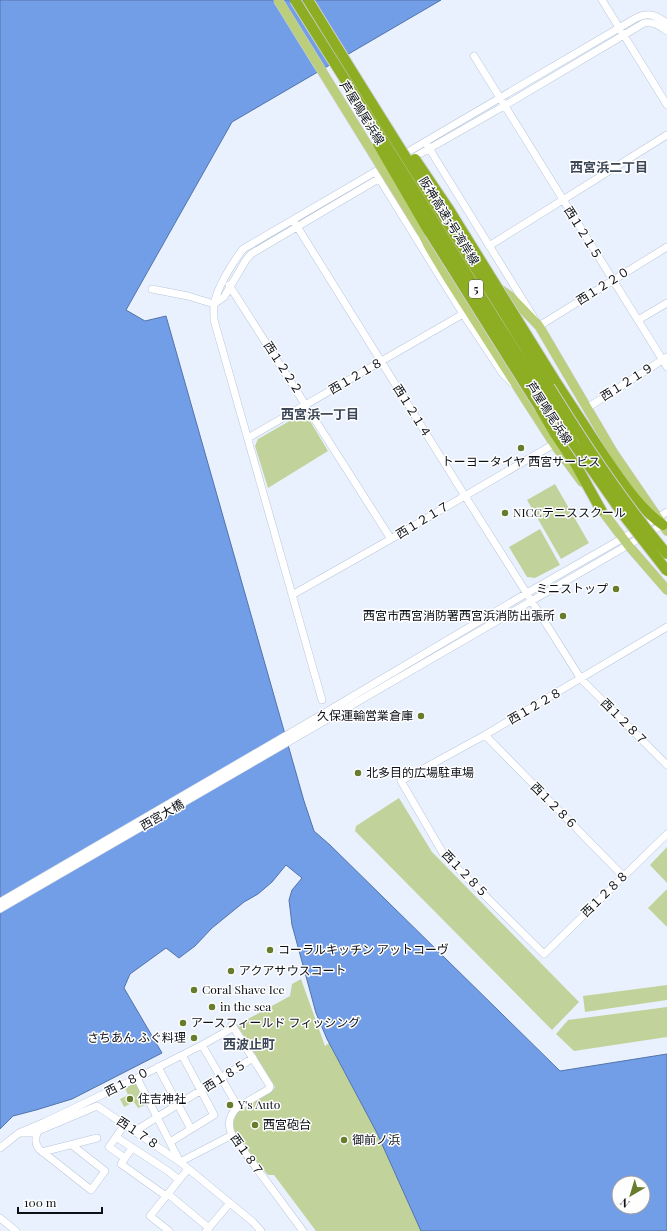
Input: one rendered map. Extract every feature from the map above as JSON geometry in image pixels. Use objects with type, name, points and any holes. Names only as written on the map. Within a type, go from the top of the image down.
[{"type":"highway","name":"5","points":[[295,0],[312,32],[425,225],[555,434],[576,465],[601,510]]},
{"type":"highway","name":"阪神高速5号湾岸線","points":[[295,0],[573,443],[625,517],[667,571]]},
{"type":"highway","name":"阪神高速5号湾岸線","points":[[308,0],[574,425],[629,505],[667,554]]},
{"type":"highway","name":"5","points":[[358,80],[408,148],[448,208],[554,379],[615,471],[636,500],[662,523]]},
{"type":"main road","name":"芦屋鳴尾浜線","points":[[278,0],[424,236],[447,277],[554,444],[625,542],[667,590]]},
{"type":"main road","name":"芦屋鳴尾浜線","points":[[424,236],[438,249],[510,296],[539,326],[613,452],[662,523]]},
{"type":"street","points":[[602,0],[667,105]]},
{"type":"street","points":[[322,700],[214,320],[214,304],[217,293],[243,249],[295,223],[377,175],[425,142],[636,18],[649,14],[667,23]]},
{"type":"street","points":[[377,175],[430,149],[644,23],[652,22],[667,31]]},
{"type":"street","name":"西１２１５","points":[[474,56],[612,280],[665,358],[667,367]]},
{"type":"street","points":[[489,246],[667,135]]},
{"type":"street","points":[[425,142],[539,326]]},
{"type":"street","points":[[377,175],[463,314],[503,374],[520,391]]},
{"type":"street","points":[[214,304],[224,297],[251,254],[295,223]]},
{"type":"street","name":"西１２１４","points":[[295,223],[531,601]]},
{"type":"street","name":"西１２２０","points":[[539,326],[667,247]]},
{"type":"street","name":"西１２２２","points":[[225,278],[391,539]]},
{"type":"street","points":[[152,289],[188,296],[214,304]]},
{"type":"street","points":[[638,320],[667,303]]},
{"type":"street","name":"西１２１８","points":[[248,438],[463,314]]},
{"type":"street","name":"西１２１９","points":[[587,408],[665,358]]},
{"type":"street","name":"西１２１７","points":[[292,596],[554,444]]},
{"type":"street","points":[[323,718],[526,593],[662,523],[667,512]]},
{"type":"street","points":[[323,718],[531,601],[625,542],[662,523]]},
{"type":"street","name":"西１２８７","points":[[531,601],[581,679],[667,765]]},
{"type":"street","name":"西１２２８","points":[[401,781],[485,735],[667,627]]},
{"type":"street","name":"西宮大橋","points":[[0,902],[323,718]]},
{"type":"street","name":"西宮大橋","points":[[0,909],[323,718]]},
{"type":"street","name":"西１２８６","points":[[485,735],[624,876]]},
{"type":"street","name":"西１２８５","points":[[401,781],[444,855],[544,954]]},
{"type":"street","name":"西１２８８","points":[[544,954],[667,834]]},
{"type":"street","name":"西１８０","points":[[19,1134],[182,1055],[229,1030],[232,1025],[253,1058]]},
{"type":"street","points":[[202,1044],[238,1107],[270,1088],[253,1058]]},
{"type":"street","points":[[170,1142],[214,1115],[182,1055]]},
{"type":"street","name":"西１８５","points":[[135,1131],[253,1058]]},
{"type":"street","points":[[158,1067],[191,1129]]},
{"type":"street","points":[[137,1078],[180,1162],[232,1135]]},
{"type":"street","name":"西１７８","points":[[0,1148],[19,1134],[33,1133],[97,1106],[180,1162],[253,1222],[261,1231]]},
{"type":"street","name":"西１８７","points":[[238,1107],[231,1115],[229,1125],[232,1135],[303,1231]]},
{"type":"street","points":[[125,1124],[109,1147],[125,1158]]},
{"type":"street","points":[[38,1131],[36,1134],[37,1146],[42,1152],[91,1190],[105,1171],[72,1144]]},
{"type":"street","points":[[116,1137],[168,1171],[179,1180]]},
{"type":"street","points":[[42,1152],[97,1138]]},
{"type":"street","points":[[132,1148],[121,1164],[167,1195],[208,1229],[230,1203]]},
{"type":"street","points":[[169,1231],[150,1216],[188,1169]]},
{"type":"street","points":[[0,1218],[16,1231]]},
{"type":"green space","points":[[300,415],[307,416],[328,451],[268,488],[255,446],[258,439]]},
{"type":"green space","points":[[555,484],[589,543],[561,559],[527,500]]},
{"type":"green space","points":[[540,529],[560,565],[535,578],[527,577],[509,547]]},
{"type":"green space","points":[[399,798],[432,852],[579,1002],[552,1030],[355,831],[356,826]]},
{"type":"green space","points":[[667,847],[667,883],[650,865]]},
{"type":"green space","points":[[667,889],[667,927],[648,908]]},
{"type":"green space","points":[[301,979],[325,1046],[329,1043],[377,1133],[421,1231],[316,1231],[274,1175],[268,1175],[234,1131],[233,1122],[236,1113],[273,1090],[275,1087],[237,1025],[290,996],[292,984]]},
{"type":"green space","points":[[667,985],[667,1000],[585,1012],[583,996]]},
{"type":"green space","points":[[667,1007],[667,1037],[574,1051],[556,1034],[568,1020]]},
{"type":"green space","points":[[136,1083],[147,1104],[138,1108],[134,1102],[124,1107],[120,1099],[128,1095],[125,1088]]},
{"type":"water","points":[[0,0],[441,0],[232,122],[126,310],[145,321],[166,316],[304,801],[314,831],[560,1071],[667,1054],[667,1231],[421,1231],[377,1133],[327,1039],[316,1013],[292,925],[289,900],[292,890],[302,878],[286,865],[272,882],[212,928],[195,946],[179,958],[166,948],[130,974],[124,988],[162,1053],[72,1099],[13,1116],[0,1129]]},
{"type":"place","name":"トーヨータイヤ 西宮サービス","points":[[521,448]]},
{"type":"place","name":"NICCテニススクール","points":[[505,513]]},
{"type":"place","name":"ミニストップ","points":[[616,589]]},
{"type":"place","name":"西宮市西宮消防署西宮浜消防出張所","points":[[563,616]]},
{"type":"place","name":"久保運輸営業倉庫","points":[[421,716]]},
{"type":"place","name":"北多目的広場駐車場","points":[[358,773]]},
{"type":"place","name":"コーラルキッチン アットコーヴ","points":[[270,950]]},
{"type":"place","name":"アクアサウスコート","points":[[231,971]]},
{"type":"place","name":"Coral Shave Ice","points":[[194,990]]},
{"type":"place","name":"in the sea","points":[[212,1007]]},
{"type":"place","name":"アースフィールド フィッシング","points":[[183,1023]]},
{"type":"place","name":"さちあん ふぐ料理","points":[[194,1038]]},
{"type":"place","name":"住吉神社","points":[[130,1099]]},
{"type":"place","name":"Y's Auto","points":[[230,1105]]},
{"type":"place","name":"西宮砲台","points":[[255,1125]]},
{"type":"place","name":"御前ノ浜","points":[[344,1140]]},
{"type":"district","name":"西宮浜二丁目","points":[[609,167]]},
{"type":"district","name":"西宮浜一丁目","points":[[320,414]]},
{"type":"district","name":"西波止町","points":[[249,1044]]}]
